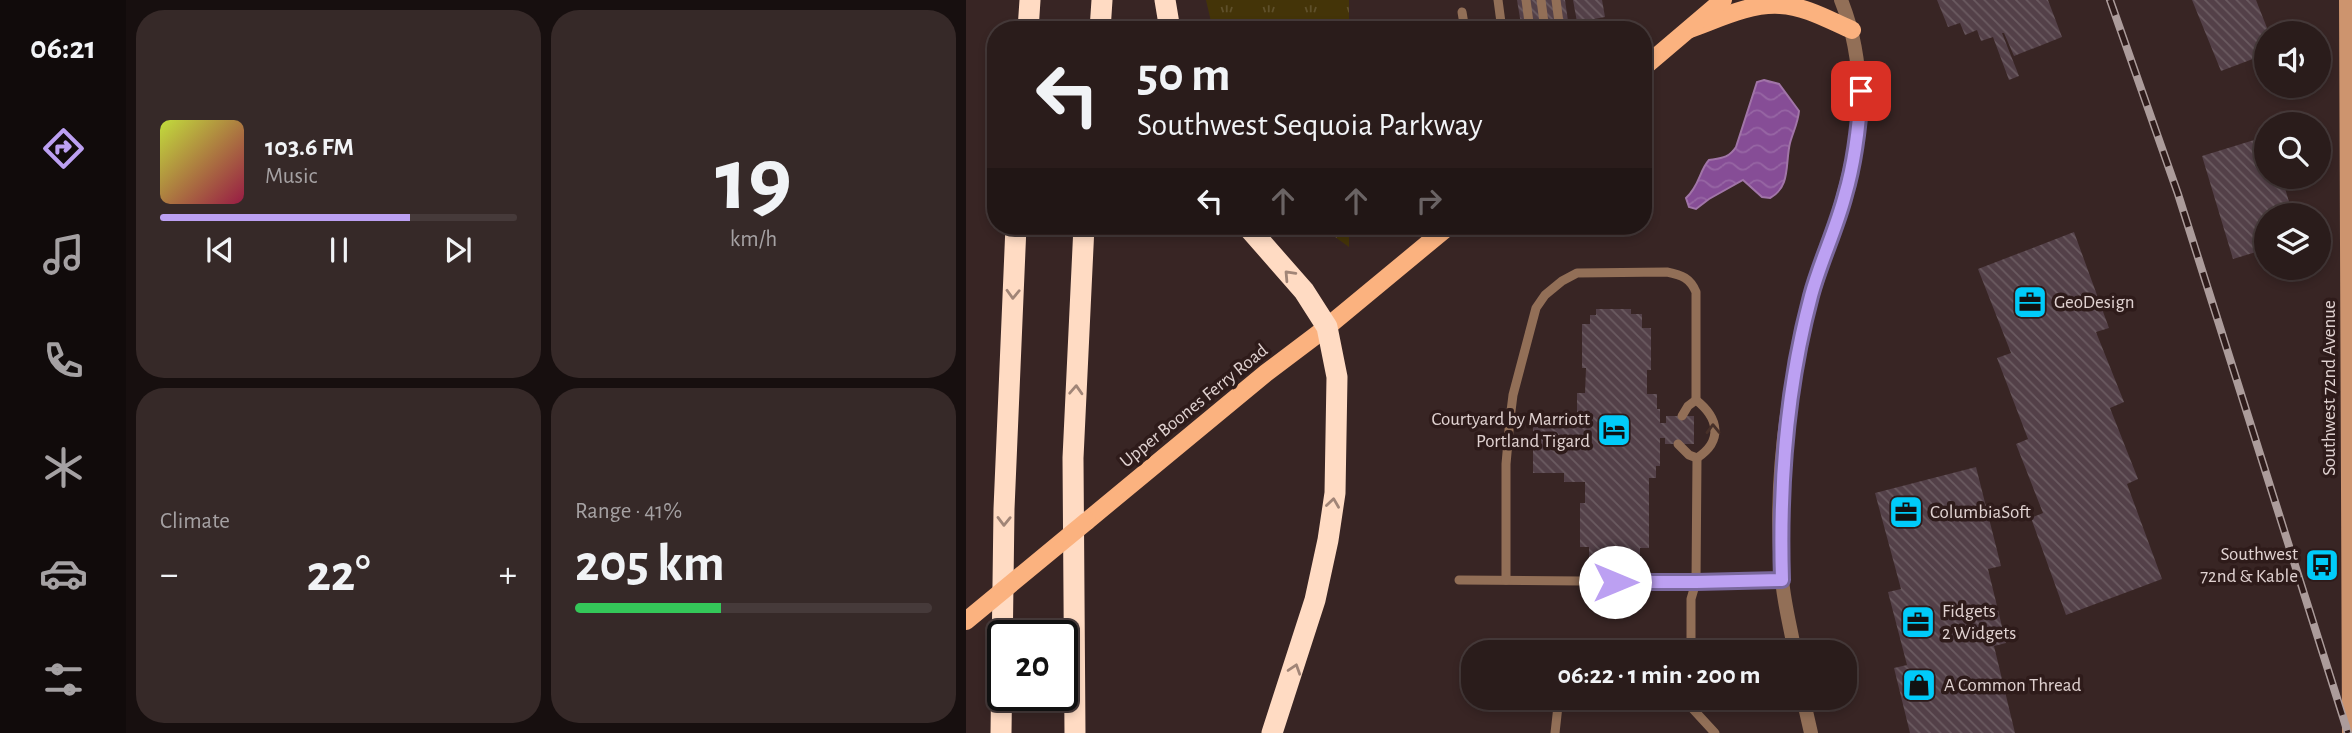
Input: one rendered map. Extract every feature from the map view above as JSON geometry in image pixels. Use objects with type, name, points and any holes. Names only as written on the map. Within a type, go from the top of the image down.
[{"type":"highway","points":[[1029,21],[1030,0]]},
{"type":"highway","points":[[1101,21],[1102,0]]},
{"type":"highway","points":[[1165,0],[1168,21]]},
{"type":"highway","points":[[1001,733],[1004,509],[1016,235]]},
{"type":"highway","points":[[1074,733],[1073,458],[1084,235]]},
{"type":"highway","points":[[1255,235],[1304,291],[1327,327],[1337,377],[1335,494],[1315,600],[1297,663],[1272,733]]},
{"type":"main road","points":[[1652,61],[1723,0]]},
{"type":"main road","name":"Southwest 72nd Avenue","points":[[2346,0],[2349,733]]},
{"type":"main road","points":[[1690,29],[1761,5],[1779,5],[1807,10],[1852,30]]},
{"type":"main road","name":"Upper Boones Ferry Road","points":[[966,621],[1266,373],[1327,327],[1438,235]]},
{"type":"street","points":[[1793,640],[1782,580],[1782,469],[1796,362],[1811,294],[1845,196],[1858,125],[1861,91],[1852,30],[1841,0]]},
{"type":"street","points":[[1806,710],[1811,733]]},
{"type":"lane","points":[[1498,0],[1501,21]]},
{"type":"lane","points":[[1526,0],[1529,21]]},
{"type":"lane","points":[[1541,0],[1544,21]]},
{"type":"lane","points":[[1556,0],[1559,21]]},
{"type":"lane","points":[[1462,12],[1464,21]]},
{"type":"lane","points":[[1506,580],[1506,464],[1513,395],[1536,308],[1545,295],[1577,273],[1667,272],[1680,274],[1692,282],[1696,292],[1696,400]]},
{"type":"lane","points":[[1682,415],[1696,400]]},
{"type":"lane","points":[[1696,400],[1709,410],[1714,421],[1714,438],[1708,451],[1697,458]]},
{"type":"lane","points":[[1678,444],[1689,455],[1697,458]]},
{"type":"lane","points":[[1690,640],[1691,599],[1696,582],[1697,458]]},
{"type":"lane","points":[[1459,580],[1782,580]]},
{"type":"lane","points":[[1555,733],[1558,710]]},
{"type":"lane","points":[[1696,710],[1715,733]]},
{"type":"green space","points":[[1206,0],[1349,0],[1349,21],[1211,21]]},
{"type":"green space","points":[[1332,235],[1349,235],[1349,247]]},
{"type":"water","points":[[1764,80],[1779,84],[1799,111],[1781,188],[1770,198],[1762,197],[1743,180],[1696,209],[1689,207],[1686,198],[1709,160],[1728,155],[1736,147],[1757,82]]},
{"type":"building","points":[[1517,0],[1565,0],[1568,21],[1520,21]]},
{"type":"building","points":[[1573,0],[1602,0],[1605,17],[1577,21]]},
{"type":"building","points":[[1937,0],[2048,0],[2062,37],[2014,56],[2002,33],[2019,76],[2009,80],[1993,37],[1981,41],[1977,30],[1965,35],[1960,23],[1948,27]]},
{"type":"building","points":[[2192,0],[2256,0],[2264,21],[2254,21],[2254,59],[2221,71]]},
{"type":"building","points":[[2254,140],[2254,189],[2285,189],[2289,203],[2254,203],[2254,253],[2233,259],[2202,156]]},
{"type":"building","points":[[2074,232],[2109,328],[2096,332],[2124,402],[2110,408],[2138,479],[2127,484],[2162,579],[2066,615],[2031,518],[2043,513],[2016,444],[2028,439],[1997,358],[2011,353],[1978,269]]},
{"type":"building","name":"Courtyard by Marriott Portland Tigard","points":[[1596,309],[1631,309],[1631,314],[1642,314],[1642,328],[1651,328],[1651,370],[1647,370],[1647,394],[1657,394],[1660,423],[1666,423],[1666,416],[1694,416],[1694,444],[1665,444],[1665,438],[1660,438],[1660,466],[1656,466],[1656,478],[1649,478],[1649,548],[1640,548],[1640,556],[1614,556],[1614,561],[1589,561],[1589,547],[1580,547],[1580,503],[1585,503],[1585,482],[1564,482],[1564,473],[1533,473],[1533,420],[1577,420],[1577,393],[1585,393],[1582,324],[1590,324],[1590,315],[1596,315]]},
{"type":"building","points":[[1976,467],[2001,566],[1988,569],[2006,643],[1994,646],[2015,733],[1910,733],[1894,668],[1907,665],[1888,592],[1901,589],[1875,493]]},
{"type":"railway","points":[[2110,0],[2178,194],[2348,733]]},
{"type":"place","name":"GeoDesign","points":[[2030,302]]},
{"type":"place","name":"Courtyard by Marriott Portland Tigard","points":[[1614,430]]},
{"type":"place","name":"ColumbiaSoft","points":[[1906,512]]},
{"type":"place","name":"Southwest 72nd & Kable","points":[[2322,565]]},
{"type":"place","name":"Fidgets 2 Widgets","points":[[1918,622]]},
{"type":"place","name":"A Common Thread","points":[[1919,685]]},
{"type":"route","points":[[1615,582],[1782,580],[1782,469],[1796,362],[1811,294],[1845,196],[1855,150],[1861,91]]}]
